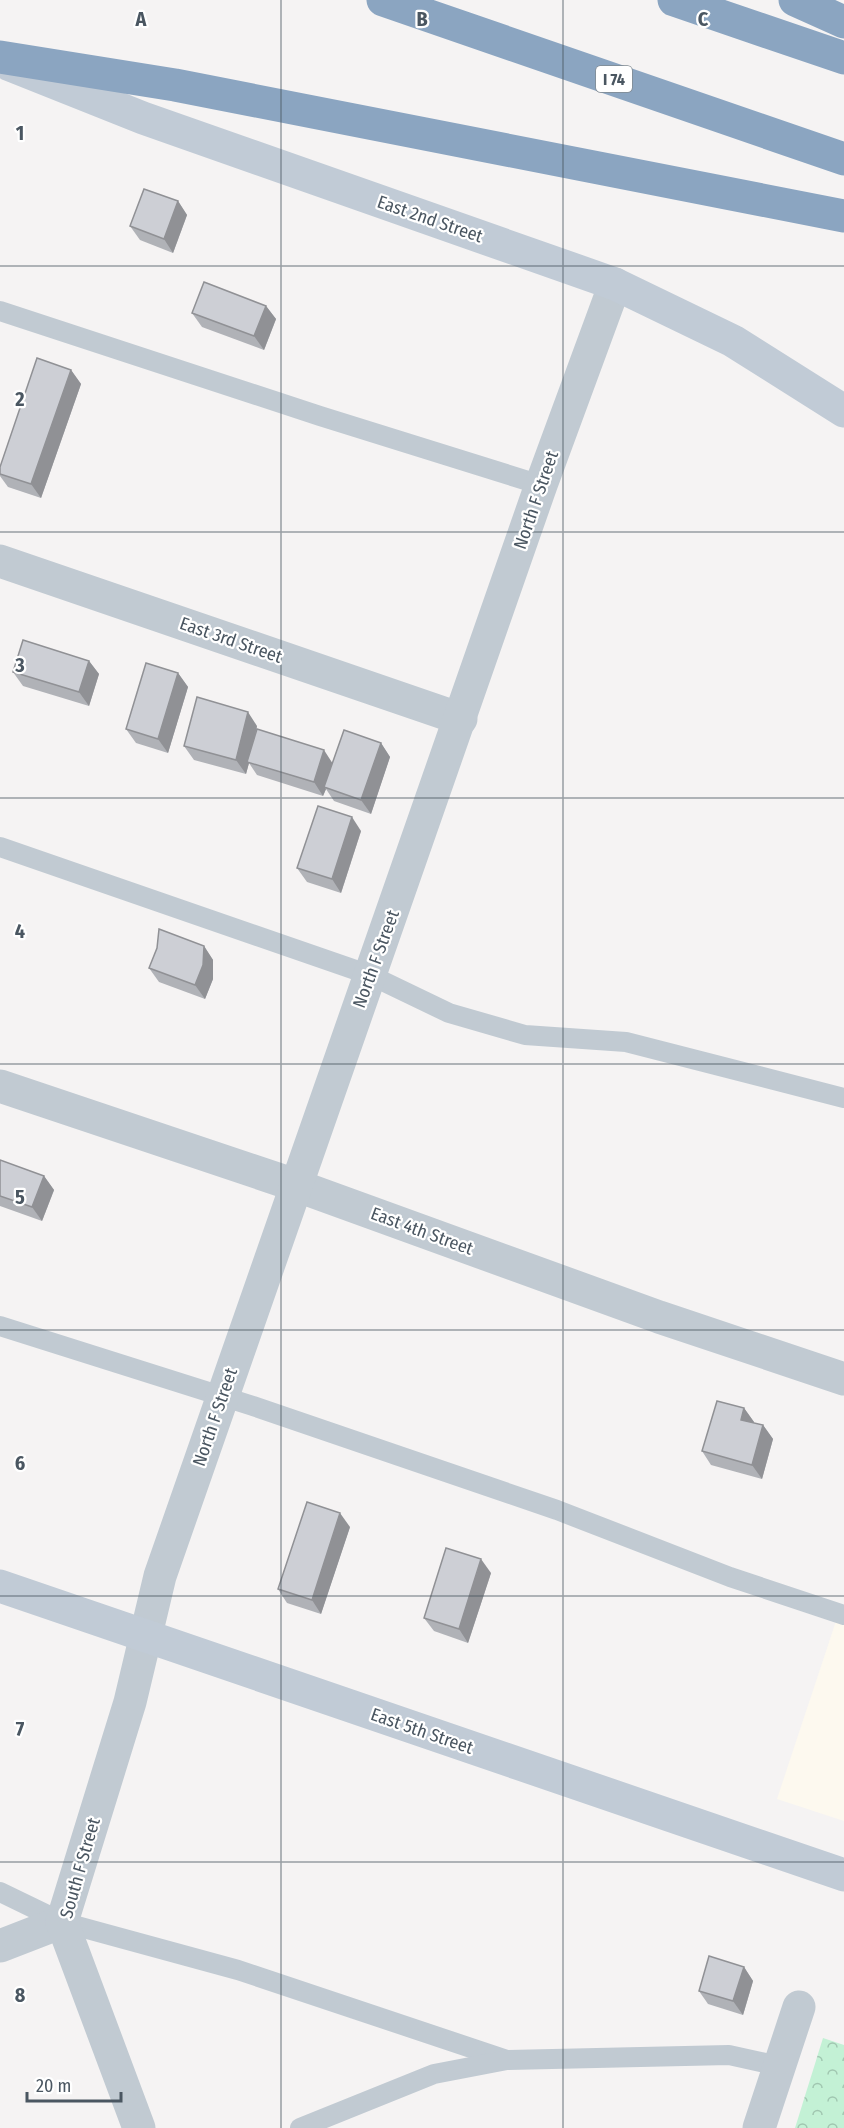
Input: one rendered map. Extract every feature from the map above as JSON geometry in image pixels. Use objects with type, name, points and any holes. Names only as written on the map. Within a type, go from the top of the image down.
[{"type":"highway","name":"I 74","points":[[383,0],[844,159]]},
{"type":"highway","points":[[674,0],[844,58]]},
{"type":"highway","points":[[795,0],[844,22]]},
{"type":"highway","points":[[0,59],[175,84],[844,216]]},
{"type":"street","name":"East 2nd Street","points":[[0,59],[144,118],[615,284],[733,340],[844,411]]},
{"type":"street","name":"North F Street","points":[[146,1637],[160,1576],[295,1185],[461,719],[541,485],[615,284]]},
{"type":"street","name":"East 3rd Street","points":[[0,561],[461,719]]},
{"type":"street","name":"East 4th Street","points":[[0,1086],[295,1185],[659,1317],[844,1379]]},
{"type":"street","name":"East 5th Street","points":[[0,1586],[844,1875]]},
{"type":"street","name":"South F Street","points":[[139,2128],[62,1922],[130,1702],[146,1637]]},
{"type":"street","points":[[0,1946],[62,1922]]},
{"type":"street","points":[[759,2128],[799,2007]]},
{"type":"lane","points":[[0,311],[541,485]]},
{"type":"lane","points":[[0,847],[370,975],[449,1013],[525,1035],[626,1042],[844,1098]]},
{"type":"lane","points":[[0,1326],[557,1510],[730,1577],[844,1614]]},
{"type":"lane","points":[[0,1892],[62,1922],[238,1970],[507,2060]]},
{"type":"lane","points":[[300,2128],[434,2074],[507,2060],[729,2055],[779,2066]]},
{"type":"shaded area","points":[[839,1612],[844,1615],[844,1821],[777,1799]]},
{"type":"green space","points":[[823,2038],[844,2045],[844,2128],[795,2128]]},
{"type":"building","points":[[144,189],[178,201],[164,239],[130,226]]},
{"type":"building","points":[[204,282],[266,306],[254,336],[192,313]]},
{"type":"building","points":[[37,358],[71,370],[31,484],[0,474],[0,467]]},
{"type":"building","points":[[23,640],[89,661],[79,692],[13,672]]},
{"type":"building","points":[[146,663],[178,673],[158,739],[126,729]]},
{"type":"building","points":[[197,697],[248,712],[236,760],[184,746]]},
{"type":"building","points":[[257,729],[324,750],[314,782],[247,762]]},
{"type":"building","points":[[344,730],[381,743],[361,800],[324,787]]},
{"type":"building","points":[[318,806],[352,817],[332,879],[297,868]]},
{"type":"building","points":[[159,929],[204,946],[203,965],[195,985],[149,968],[157,948]]},
{"type":"building","points":[[0,1160],[44,1176],[32,1207],[0,1196]]},
{"type":"building","points":[[717,1401],[744,1408],[741,1420],[763,1425],[752,1465],[702,1451]]},
{"type":"building","points":[[307,1502],[340,1513],[312,1600],[278,1589]]},
{"type":"building","points":[[446,1548],[481,1559],[459,1629],[424,1618]]},
{"type":"building","points":[[709,1956],[744,1967],[733,2001],[699,1991]]}]
